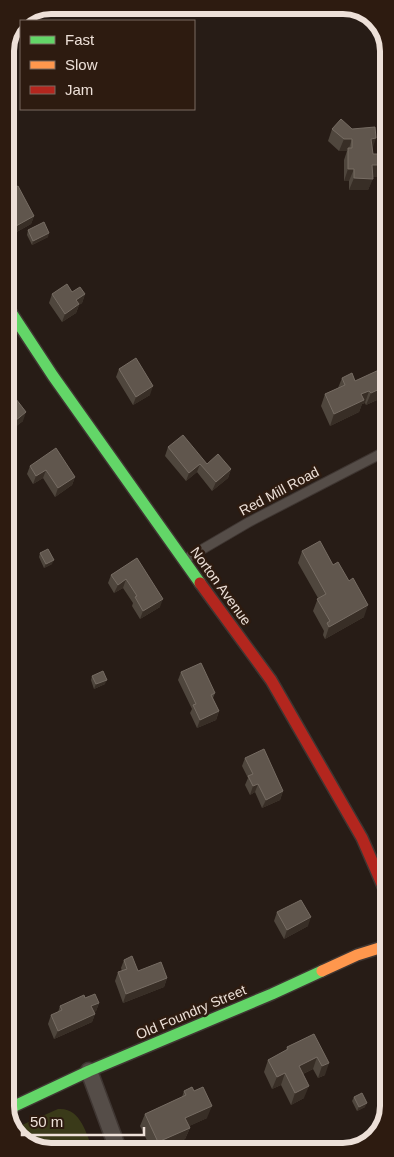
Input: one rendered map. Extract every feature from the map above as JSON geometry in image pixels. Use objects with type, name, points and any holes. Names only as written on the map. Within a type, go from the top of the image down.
[{"type":"street","name":"Norton Avenue","points":[[14,316],[65,392],[271,680],[362,838],[380,879]]},
{"type":"street","name":"Old Foundry Street","points":[[14,1106],[357,955],[380,948]]},
{"type":"street","points":[[89,1072],[116,1143]]},
{"type":"lane","name":"Red Mill Road","points":[[184,560],[249,522],[380,454]]},
{"type":"shaded area","points":[[58,1109],[66,1110],[72,1112],[82,1123],[90,1143],[43,1143],[30,1137],[20,1126]]},
{"type":"building","points":[[341,119],[352,129],[375,127],[376,138],[371,139],[373,154],[380,154],[380,165],[372,165],[373,179],[354,178],[354,169],[348,169],[348,148],[352,148],[352,139],[344,139],[332,129]]},
{"type":"building","points":[[18,186],[34,216],[16,226],[14,222],[14,188]]},
{"type":"building","points":[[44,222],[49,233],[33,241],[28,230]]},
{"type":"building","points":[[67,284],[72,292],[80,287],[85,294],[76,300],[79,304],[65,314],[52,294]]},
{"type":"building","points":[[136,358],[153,386],[136,397],[119,369]]},
{"type":"building","points":[[380,369],[380,389],[371,393],[369,391],[361,394],[364,400],[334,414],[325,394],[345,385],[342,378],[352,373],[355,381]]},
{"type":"building","points":[[14,396],[26,412],[14,422]]},
{"type":"building","points":[[183,435],[207,464],[218,454],[231,469],[216,482],[200,464],[189,473],[168,447]]},
{"type":"building","points":[[56,448],[75,477],[58,488],[46,470],[36,476],[30,466]]},
{"type":"building","points":[[320,541],[333,565],[338,562],[349,581],[353,578],[368,605],[329,627],[327,623],[330,621],[317,599],[326,594],[302,551]]},
{"type":"building","points":[[48,549],[54,560],[46,564],[40,553]]},
{"type":"building","points":[[137,558],[163,599],[143,611],[135,597],[137,596],[126,579],[118,585],[111,575]]},
{"type":"building","points":[[201,663],[215,693],[211,695],[219,711],[200,720],[193,705],[196,704],[181,672]]},
{"type":"building","points":[[103,671],[107,680],[96,684],[92,676]]},
{"type":"building","points":[[264,749],[283,791],[266,800],[258,784],[253,786],[248,776],[253,774],[245,758]]},
{"type":"building","points":[[301,900],[311,917],[287,930],[277,912]]},
{"type":"building","points":[[132,956],[138,971],[161,962],[167,978],[126,994],[118,972],[127,969],[124,960]]},
{"type":"building","points":[[95,994],[99,1003],[91,1006],[95,1014],[58,1031],[51,1015],[62,1010],[60,1006],[84,995],[85,998]]},
{"type":"building","points":[[314,1034],[329,1063],[322,1066],[317,1057],[299,1066],[309,1086],[295,1093],[285,1073],[277,1077],[268,1060],[288,1049],[287,1047]]},
{"type":"building","points":[[192,1087],[194,1091],[203,1087],[212,1106],[185,1118],[190,1128],[158,1142],[145,1114],[186,1095],[184,1091]]},
{"type":"building","points":[[362,1093],[367,1103],[359,1107],[354,1097]]},
{"type":"traffic: fast","points":[[14,317],[53,376],[200,583]]},
{"type":"traffic: fast","points":[[14,1106],[89,1071],[322,971]]},
{"type":"traffic: slow","points":[[322,971],[357,955],[380,948]]},
{"type":"traffic: jam","points":[[200,583],[271,680],[362,838],[380,879]]}]
